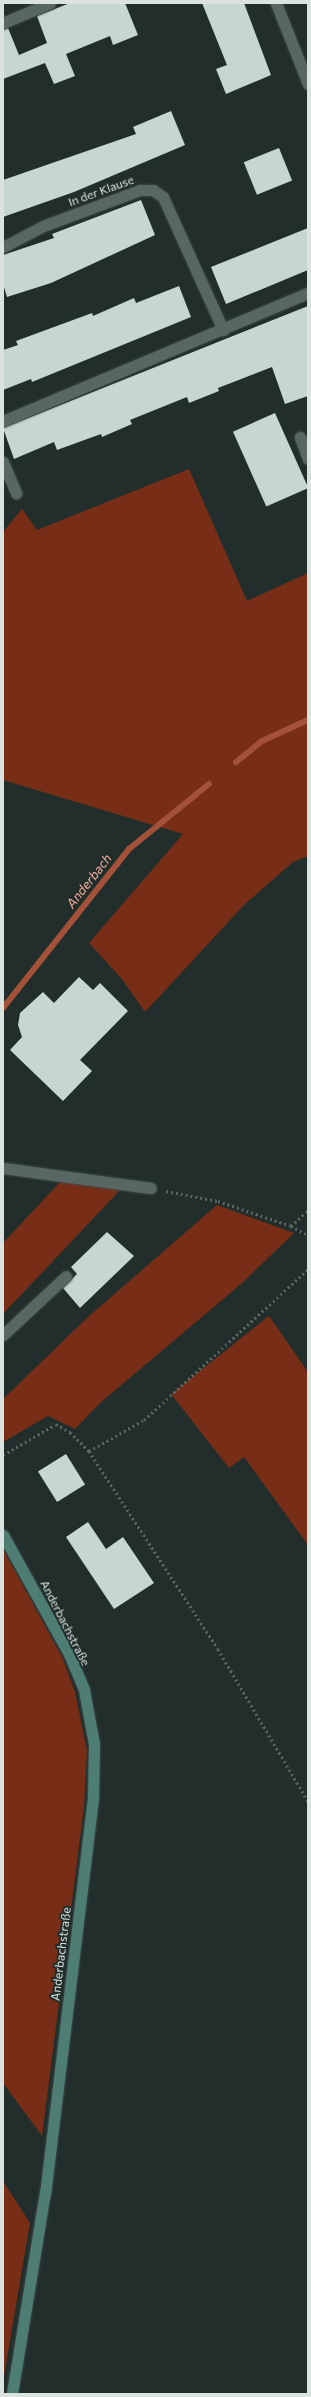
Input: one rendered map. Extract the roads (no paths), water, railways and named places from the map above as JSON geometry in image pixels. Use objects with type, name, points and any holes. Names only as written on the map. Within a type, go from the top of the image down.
[{"type":"main road","name":"Anderbachstraße","points":[[3,1535],[69,1654],[84,1690],[94,1744],[93,1798],[47,2177],[12,2394]]},
{"type":"street","points":[[3,23],[50,3]]},
{"type":"street","points":[[276,3],[308,84]]},
{"type":"street","name":"In der Klause","points":[[3,247],[44,226],[140,190],[153,190],[164,197],[224,330]]},
{"type":"street","points":[[3,421],[224,330],[308,293]]},
{"type":"street","points":[[300,437],[306,447],[308,459]]},
{"type":"street","points":[[3,462],[16,493]]},
{"type":"street","points":[[3,1168],[151,1188]]},
{"type":"street","points":[[3,1335],[66,1276]]},
{"type":"waterway","name":"Anderbach","points":[[236,762],[262,741],[308,720]]},
{"type":"waterway","name":"Anderbach","points":[[3,1008],[129,849],[209,784]]}]
